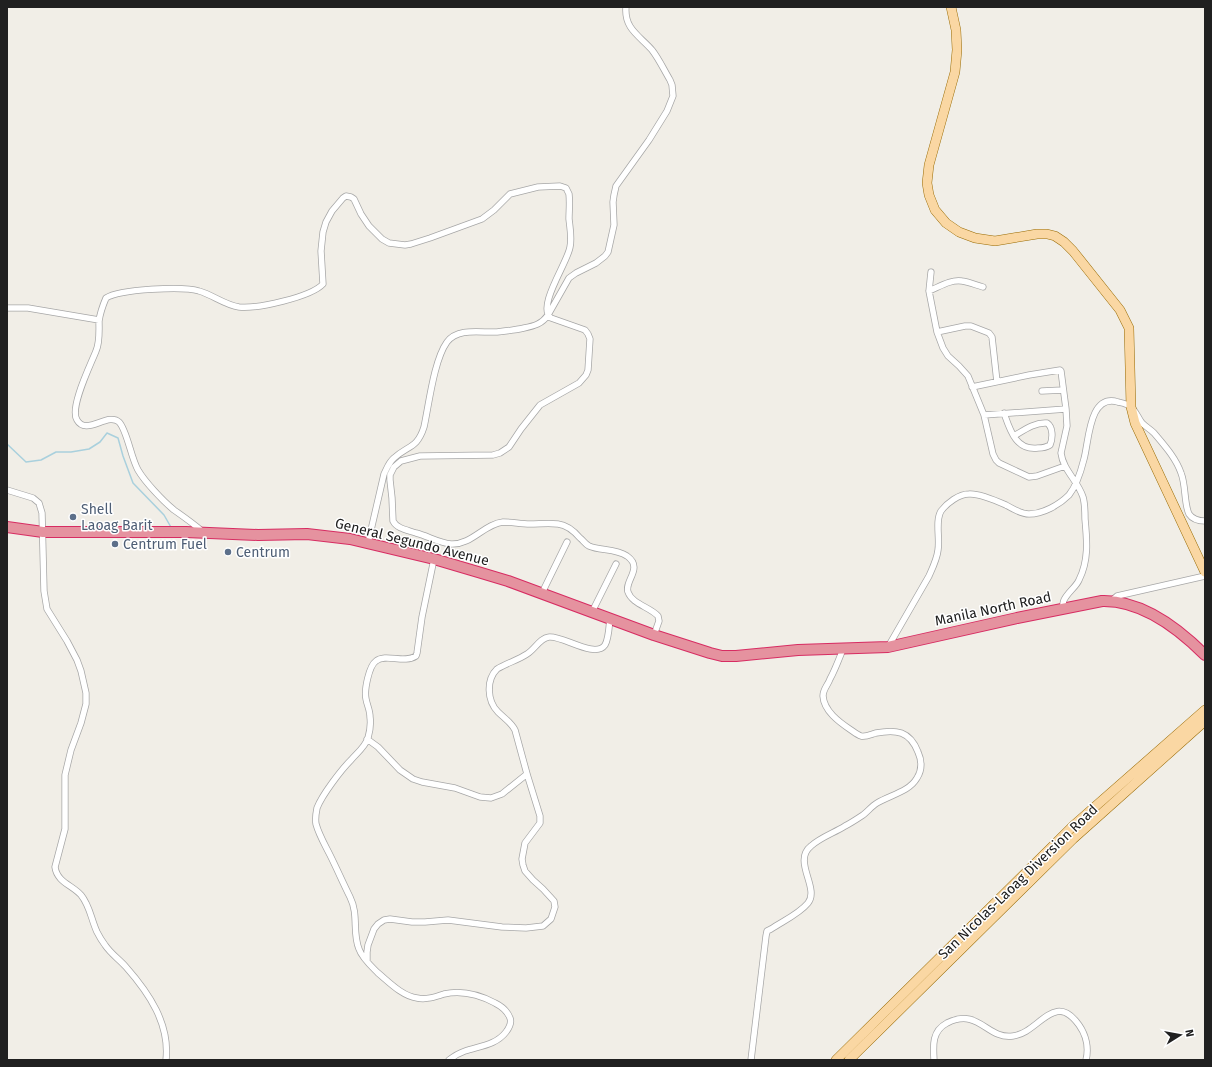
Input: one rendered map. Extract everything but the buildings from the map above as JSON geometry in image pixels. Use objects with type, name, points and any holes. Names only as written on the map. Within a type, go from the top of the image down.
[{"type":"highway","name":"General Segundo Avenue","points":[[7,527],[43,532],[203,532],[258,535],[307,534],[350,538],[434,559],[500,579],[710,653],[722,656],[736,656],[772,652]]},
{"type":"highway","name":"Manila North Road","points":[[772,652],[888,647],[1062,608],[1102,601],[1111,601],[1132,606],[1162,620],[1179,632],[1205,655]]},
{"type":"main road","points":[[951,7],[956,30],[957,50],[955,72],[928,165],[927,183],[935,210],[946,223],[959,232],[975,238],[995,241],[1038,234],[1054,236],[1064,242],[1073,251],[1120,310],[1129,328],[1131,407],[1135,423],[1205,572]]},
{"type":"main road","name":"San Nicolas-Laoag Diversion Road","points":[[836,1060],[1073,826],[1205,710]]},
{"type":"main road","name":"San Nicolas-Laoag Diversion Road","points":[[849,1060],[1073,839],[1205,721]]},
{"type":"street","points":[[368,543],[384,474],[388,465],[395,456],[414,444],[420,437],[424,427],[435,372],[448,341],[453,336],[465,333],[512,330],[533,326],[542,322],[548,315],[569,278],[601,260],[608,252],[614,225],[613,202],[616,186],[649,140],[667,111],[672,100],[673,92],[670,80],[653,51],[631,30],[626,21],[626,7]]},
{"type":"street","points":[[203,532],[161,498],[138,470],[131,455],[122,426],[118,421],[113,419],[82,425],[76,419],[75,414],[78,395],[98,343],[99,320],[106,298],[113,294],[154,289],[198,290],[238,307],[247,307],[281,301],[312,291],[323,284],[321,243],[326,222],[332,211],[346,196],[354,199],[369,226],[382,239],[389,243],[404,245],[430,238],[482,219],[494,210],[510,194],[538,187],[562,187],[566,188],[569,194],[570,247],[546,307],[548,315],[554,319],[585,330],[588,334],[590,339],[590,352],[586,375],[579,383],[540,406],[521,429],[509,447],[500,453],[493,455],[420,456],[397,464],[392,471],[390,480],[393,520],[399,527],[451,544],[470,540],[496,524],[503,522],[556,524],[568,527],[589,546],[618,552],[629,558],[634,570],[628,586],[628,591],[634,600],[658,616],[659,621],[654,634]]},
{"type":"street","points":[[931,272],[929,291],[937,332],[945,352],[965,373],[972,386],[984,415],[993,454],[996,460],[999,463],[1029,477],[1037,476],[1066,466]]},
{"type":"street","points":[[929,291],[956,281],[962,281],[983,288]]},
{"type":"street","points":[[7,308],[28,308],[99,320]]},
{"type":"street","points":[[937,332],[968,326],[989,333],[992,337],[998,382]]},
{"type":"street","points":[[972,386],[1060,370],[1067,426],[1061,453],[1066,466],[1082,495],[1087,541],[1086,558],[1079,580],[1064,600],[1062,608]]},
{"type":"street","points":[[1042,391],[1063,390]]},
{"type":"street","points":[[888,647],[935,563],[938,551],[938,519],[950,501],[968,494],[976,494],[1004,504],[1022,513],[1029,514],[1052,508],[1070,494],[1076,483],[1084,458],[1093,416],[1101,406],[1108,401],[1117,401],[1131,407],[1153,433],[1177,463],[1184,482],[1188,513],[1198,521],[1205,521]]},
{"type":"street","points":[[984,415],[1066,410]]},
{"type":"street","points":[[1004,413],[1009,429],[1014,436],[1022,446],[1028,448],[1034,449],[1050,445],[1052,440],[1051,426],[1049,423],[1045,422],[1033,425],[1014,436]]},
{"type":"street","points":[[7,490],[33,498],[39,503],[42,514],[44,592],[47,609],[68,641],[77,660],[82,671],[86,693],[86,704],[71,750],[65,775],[65,829],[55,867],[58,877],[80,894],[87,903],[97,932],[106,947],[126,966],[153,1002],[165,1032],[166,1060]]},
{"type":"street","points":[[542,593],[567,542]]},
{"type":"street","points":[[434,559],[422,617],[416,656],[408,659],[380,659],[376,661],[369,676],[365,695],[370,715],[367,739],[360,750],[337,777],[320,803],[317,810],[316,820],[322,838],[351,900],[356,917],[356,936],[358,947],[367,962],[396,988],[412,997],[425,999],[453,993],[467,992],[486,998],[507,1012],[510,1019],[510,1024],[501,1038],[492,1044],[456,1055],[449,1060]]},
{"type":"street","points":[[592,612],[616,564]]},
{"type":"street","points":[[1111,601],[1117,596],[1205,576]]},
{"type":"street","points":[[367,962],[367,952],[374,929],[384,920],[390,919],[412,922],[448,920],[502,927],[526,928],[543,926],[551,919],[555,907],[554,901],[526,871],[522,859],[525,843],[540,821],[539,811],[515,730],[511,723],[498,712],[490,699],[490,680],[493,673],[497,669],[527,654],[542,640],[548,637],[559,638],[589,649],[596,650],[602,647],[605,645],[607,639],[610,618]]},
{"type":"street","points":[[751,1060],[767,931],[798,911],[808,903],[810,899],[810,889],[804,861],[807,849],[816,841],[863,815],[875,804],[912,785],[920,770],[921,763],[918,751],[907,736],[891,731],[865,736],[859,735],[840,723],[829,711],[824,699],[824,692],[843,648]]},
{"type":"street","points":[[367,739],[378,747],[400,770],[413,779],[455,788],[480,798],[491,798],[502,794],[527,774]]},
{"type":"street","points":[[934,1060],[934,1041],[936,1033],[948,1022],[966,1018],[979,1022],[989,1030],[1012,1037],[1023,1032],[1048,1015],[1058,1011],[1063,1011],[1070,1014],[1081,1028],[1087,1043],[1086,1060]]},
{"type":"waterway","points":[[7,444],[26,462],[41,460],[56,452],[71,452],[89,449],[100,442],[107,433],[118,438],[133,483],[164,515],[172,529]]},
{"type":"place","name":"Shell Laoag Barit","points":[[73,517]]},
{"type":"place","name":"Centrum Fuel","points":[[115,544]]},
{"type":"place","name":"Centrum","points":[[228,552]]}]
